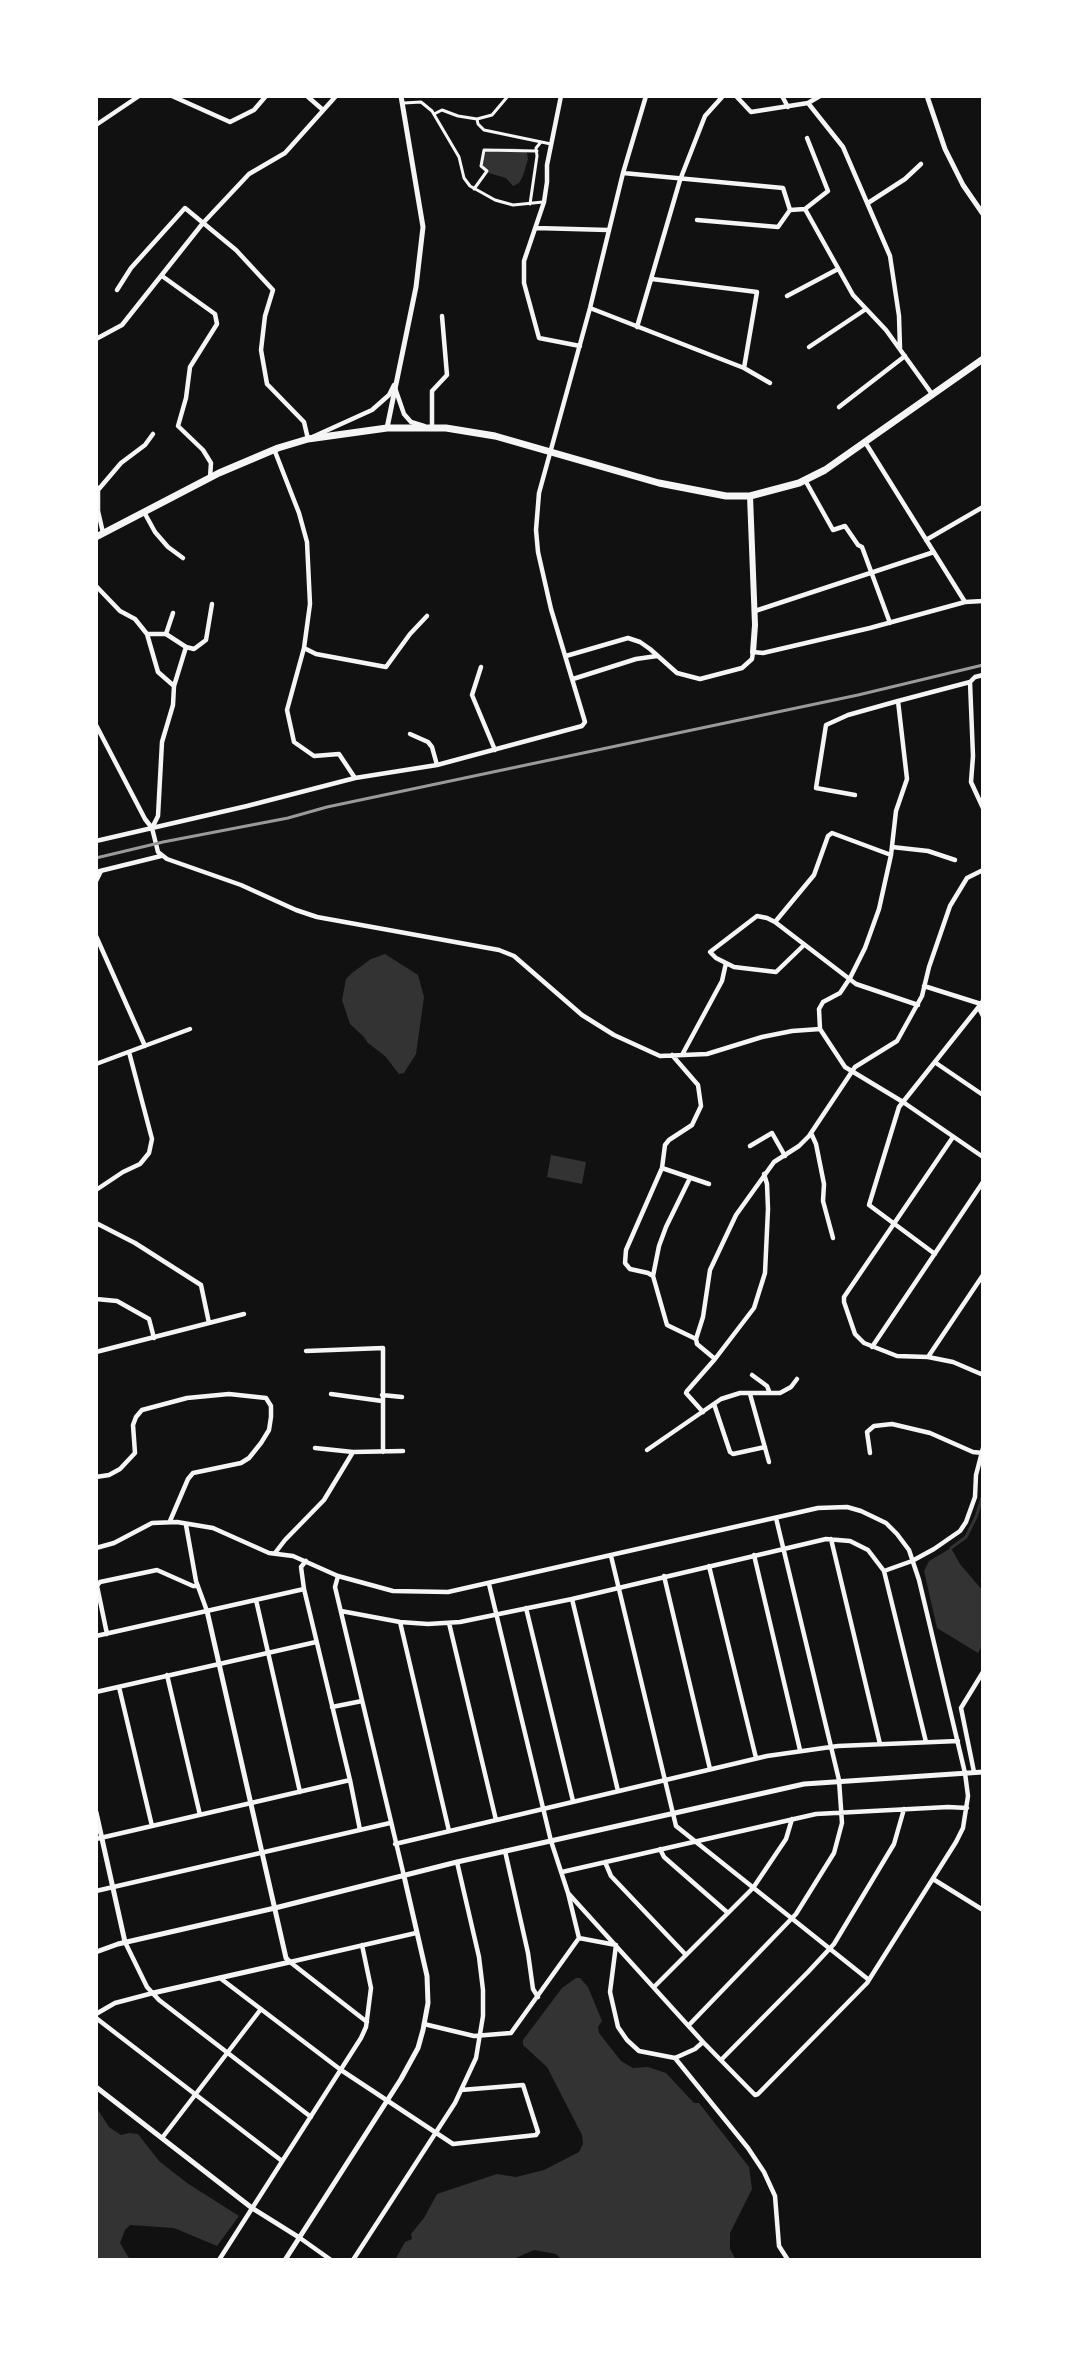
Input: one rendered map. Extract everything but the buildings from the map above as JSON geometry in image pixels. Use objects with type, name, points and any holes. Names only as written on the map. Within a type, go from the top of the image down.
[{"type":"highway","points":[[99,535],[210,478],[274,449],[308,440],[387,428],[430,427],[495,436],[659,483],[726,496],[750,496],[805,480],[825,470],[983,359]]},
{"type":"main road","points":[[750,496],[755,611],[753,652]]},
{"type":"street","points":[[96,125],[139,96]]},
{"type":"street","points":[[172,96],[230,122],[254,110],[266,96]]},
{"type":"street","points":[[307,96],[323,110]]},
{"type":"street","points":[[96,339],[122,325],[203,223],[249,174],[285,153],[336,96]]},
{"type":"street","points":[[387,428],[394,385],[416,287],[423,227],[401,96]]},
{"type":"street","points":[[434,114],[442,110],[458,116],[477,119],[492,115],[508,96]]},
{"type":"street","points":[[561,96],[551,144],[544,202],[524,261],[524,284],[539,338],[580,346]]},
{"type":"street","points":[[96,841],[355,778],[437,765],[582,726],[585,722],[551,609],[538,552],[536,530],[539,493],[590,308],[623,173],[646,96]]},
{"type":"street","points":[[637,327],[680,180],[705,116],[723,96]]},
{"type":"street","points":[[736,96],[751,112],[808,103],[820,96]]},
{"type":"street","points":[[782,96],[788,107]]},
{"type":"street","points":[[927,96],[945,149],[963,185],[983,214]]},
{"type":"street","points":[[402,103],[421,102],[434,114],[459,158],[466,183],[474,189],[495,200],[513,205],[544,202]]},
{"type":"street","points":[[808,103],[843,147],[890,256],[899,316],[900,348]]},
{"type":"street","points":[[477,119],[478,124],[484,130],[551,144]]},
{"type":"street","points":[[790,210],[805,209],[828,191],[807,138]]},
{"type":"street","points":[[530,204],[537,151],[541,142]]},
{"type":"street","points":[[474,189],[487,171],[481,166],[484,150],[537,151]]},
{"type":"street","points":[[868,203],[905,179],[921,164]]},
{"type":"street","points":[[623,173],[783,188],[790,210]]},
{"type":"street","points":[[117,290],[131,268],[185,208],[236,250],[273,290],[265,316],[261,350],[267,384],[304,422],[308,440],[372,410],[389,394],[394,385]]},
{"type":"street","points":[[805,209],[853,295],[900,348],[932,394]]},
{"type":"street","points":[[697,220],[778,227],[790,210]]},
{"type":"street","points":[[536,228],[608,230]]},
{"type":"street","points":[[788,296],[838,269]]},
{"type":"street","points":[[162,276],[215,314],[217,324],[190,367],[186,398],[178,426],[203,450],[211,463],[210,478]]},
{"type":"street","points":[[652,279],[757,292],[744,368]]},
{"type":"street","points":[[590,308],[744,368],[770,383]]},
{"type":"street","points":[[809,347],[866,309]]},
{"type":"street","points":[[394,385],[404,414],[411,422],[430,427],[432,391],[447,375],[442,316]]},
{"type":"street","points":[[839,408],[905,356]]},
{"type":"street","points":[[99,535],[97,488],[121,463],[145,446],[153,434]]},
{"type":"street","points":[[865,442],[965,602]]},
{"type":"street","points":[[274,449],[300,513],[307,542],[310,604],[304,648],[287,710],[294,742],[314,756],[339,754],[355,778]]},
{"type":"street","points":[[805,480],[833,530],[845,526],[862,548],[890,623]]},
{"type":"street","points":[[926,540],[983,507]]},
{"type":"street","points":[[144,512],[155,532],[168,547],[183,558]]},
{"type":"street","points":[[755,611],[934,552]]},
{"type":"street","points":[[96,586],[115,607],[135,619],[147,634],[158,672],[174,686]]},
{"type":"street","points":[[566,656],[628,638],[640,642],[677,673],[700,680],[742,668],[752,659],[753,652],[763,652],[890,623],[965,602],[983,602]]},
{"type":"street","points":[[147,634],[166,634],[186,647],[195,649],[206,640],[212,604]]},
{"type":"street","points":[[166,634],[173,613]]},
{"type":"street","points":[[304,648],[316,654],[386,667],[410,634],[427,616]]},
{"type":"street","points":[[152,828],[158,816],[162,742],[173,705],[174,686],[186,647]]},
{"type":"street","points":[[573,679],[636,659],[657,656]]},
{"type":"street","points":[[481,667],[472,694],[495,750]]},
{"type":"street","points":[[855,795],[816,788],[826,725],[848,715],[970,682],[975,677],[983,675]]},
{"type":"street","points":[[970,682],[973,756],[971,782],[983,808]]},
{"type":"street","points":[[898,701],[907,779],[896,811],[891,855],[879,909],[865,948],[850,978],[840,993],[820,1005],[820,1029],[842,1064],[852,1072],[903,1102],[983,1157]]},
{"type":"street","points":[[96,725],[145,819],[152,828],[161,856]]},
{"type":"street","points":[[410,734],[428,742],[432,747],[437,765]]},
{"type":"street","points":[[775,922],[814,875],[831,833],[891,855]]},
{"type":"street","points":[[892,847],[928,851],[955,861]]},
{"type":"street","points":[[96,881],[99,872],[161,856],[241,885],[317,917],[499,950],[514,956],[582,1015],[614,1035],[660,1056],[708,1054],[762,1037],[820,1029]]},
{"type":"street","points":[[715,1359],[697,1344],[696,1339],[703,1317],[710,1270],[736,1215],[774,1162],[799,1146],[811,1133],[855,1067],[897,1041],[918,1005],[950,906],[967,878],[983,870]]},
{"type":"street","points":[[804,945],[776,972],[734,967],[710,952],[757,916],[775,922],[856,984],[918,1005]]},
{"type":"street","points":[[96,936],[145,1046]]},
{"type":"street","points":[[682,1055],[722,981],[726,963]]},
{"type":"street","points":[[924,986],[982,1002]]},
{"type":"street","points":[[982,1002],[983,1016]]},
{"type":"street","points":[[934,1254],[869,1205],[899,1107],[982,1002]]},
{"type":"street","points":[[96,1064],[190,1029]]},
{"type":"street","points":[[96,1178],[97,1188],[140,1164],[149,1153],[152,1139],[129,1052]]},
{"type":"street","points":[[653,1276],[630,1269],[625,1263],[626,1250],[662,1168],[665,1145],[692,1125],[701,1106],[698,1085],[672,1055]]},
{"type":"street","points":[[936,1063],[983,1095]]},
{"type":"street","points":[[750,1146],[772,1133],[785,1156]]},
{"type":"street","points":[[811,1133],[816,1144],[824,1184],[823,1201],[833,1238]]},
{"type":"street","points":[[953,1137],[844,1297],[855,1334],[864,1343],[897,1356],[928,1357],[953,1362],[981,1374],[983,1372]]},
{"type":"street","points":[[662,1168],[709,1184]]},
{"type":"street","points":[[703,1412],[686,1393],[754,1308],[762,1281],[768,1209],[767,1184],[764,1174]]},
{"type":"street","points":[[690,1179],[666,1227],[659,1246],[653,1276],[667,1325],[696,1339]]},
{"type":"street","points":[[872,1347],[983,1182]]},
{"type":"street","points":[[96,1223],[135,1243],[201,1285],[209,1323]]},
{"type":"street","points":[[928,1357],[983,1275]]},
{"type":"street","points":[[96,1299],[117,1301],[149,1319],[154,1338]]},
{"type":"street","points":[[96,1352],[244,1314]]},
{"type":"street","points":[[306,1351],[383,1348],[383,1452]]},
{"type":"street","points":[[752,1375],[767,1386],[769,1391]]},
{"type":"street","points":[[647,1450],[728,1396],[769,1391],[780,1393],[786,1391],[797,1378]]},
{"type":"street","points":[[96,1477],[109,1475],[120,1469],[135,1453],[133,1425],[142,1410],[187,1398],[229,1394],[266,1398],[271,1406],[271,1417],[269,1430],[261,1443],[249,1458],[241,1463],[193,1473],[188,1479],[170,1521]]},
{"type":"street","points":[[331,1394],[382,1398],[402,1397]]},
{"type":"street","points":[[750,1394],[769,1462]]},
{"type":"street","points":[[714,1404],[730,1452],[734,1454],[765,1447]]},
{"type":"street","points":[[870,1453],[867,1432],[874,1426],[892,1424],[930,1433],[973,1452],[982,1451],[976,1475],[975,1497],[966,1522],[950,1539],[912,1561],[884,1571]]},
{"type":"street","points":[[315,1448],[354,1452],[403,1451]]},
{"type":"street","points":[[275,1553],[285,1539],[324,1500],[354,1452]]},
{"type":"street","points":[[96,1548],[114,1543],[152,1523],[170,1521],[213,1528],[275,1553],[293,1556],[338,1576],[393,1591],[448,1592],[834,1506],[861,1511],[886,1523],[909,1550],[919,1580],[958,1741],[968,1796],[963,1828],[869,1980],[758,2094],[752,2094],[568,1893]]},
{"type":"street","points":[[689,2025],[792,1919],[834,1853],[842,1823],[839,1780],[776,1518]]},
{"type":"street","points":[[186,1525],[198,1586],[207,1611],[286,1958],[367,2022]]},
{"type":"street","points":[[831,1539],[880,1744]]},
{"type":"street","points":[[341,1611],[400,1622],[449,1623],[572,1599],[831,1539],[857,1543],[877,1559],[884,1571],[926,1742]]},
{"type":"street","points":[[754,1555],[800,1750]]},
{"type":"street","points":[[611,1556],[676,1826],[869,1980]]},
{"type":"street","points":[[306,1561],[301,1567],[304,1589],[360,1830]]},
{"type":"street","points":[[710,1566],[756,1758]]},
{"type":"street","points":[[107,1634],[97,1586],[100,1582],[157,1570],[193,1586],[198,1586]]},
{"type":"street","points":[[285,2260],[387,2101],[418,2048],[428,2003],[427,1976],[335,1587],[338,1576]]},
{"type":"street","points":[[664,1576],[710,1769]]},
{"type":"street","points":[[424,2024],[479,2036],[511,2033],[579,1938],[562,1872],[551,1841],[489,1584]]},
{"type":"street","points":[[96,1636],[304,1589]]},
{"type":"street","points":[[572,1599],[618,1791]]},
{"type":"street","points":[[256,1600],[300,1792]]},
{"type":"street","points":[[526,1608],[573,1801]]},
{"type":"street","points":[[400,1622],[449,1831]]},
{"type":"street","points":[[449,1623],[496,1820]]},
{"type":"street","points":[[96,1692],[316,1642]]},
{"type":"street","points":[[974,1772],[961,1708],[983,1672]]},
{"type":"street","points":[[167,1675],[200,1815]]},
{"type":"street","points":[[119,1687],[152,1826]]},
{"type":"street","points":[[332,1707],[362,1701]]},
{"type":"street","points":[[395,1844],[756,1758],[831,1747],[958,1741]]},
{"type":"street","points":[[96,1952],[125,1942],[275,1908],[457,1862],[804,1784],[983,1772]]},
{"type":"street","points":[[99,1838],[350,1780]]},
{"type":"street","points":[[562,1872],[816,1814],[967,1808]]},
{"type":"street","points":[[721,2060],[830,1949],[894,1844],[904,1809]]},
{"type":"street","points":[[96,1812],[99,1838],[125,1942],[147,1987],[227,2053],[311,2116]]},
{"type":"street","points":[[654,1987],[753,1888],[786,1839],[792,1819]]},
{"type":"street","points":[[96,1892],[390,1823]]},
{"type":"street","points":[[660,1849],[664,1857],[728,1913]]},
{"type":"street","points":[[505,1851],[528,1953],[533,1989],[538,1996]]},
{"type":"street","points":[[353,2260],[456,2103],[476,2058],[483,2016],[483,1990],[479,1957],[457,1862]]},
{"type":"street","points":[[605,1862],[612,1875],[686,1955]]},
{"type":"street","points":[[933,1879],[983,1910]]},
{"type":"street","points":[[282,2162],[96,2016],[115,2003],[153,1993],[417,1933]]},
{"type":"street","points":[[579,1938],[616,1945]]},
{"type":"street","points":[[616,1945],[610,1992],[618,2026],[627,2040],[639,2051],[675,2058],[695,2049],[703,2042]]},
{"type":"street","points":[[219,2260],[361,2038],[367,2022],[371,1988],[362,1946]]},
{"type":"street","points":[[220,1978],[341,2070],[453,2144],[536,2135],[538,2132],[523,2085],[461,2090]]},
{"type":"street","points":[[162,2138],[261,2009]]},
{"type":"street","points":[[675,2058],[748,2148],[764,2172],[775,2196],[779,2246],[788,2260]]},
{"type":"street","points":[[96,2087],[252,2208],[331,2260]]},
{"type":"shaded area","points":[[491,149],[522,149],[527,153],[528,159],[523,176],[519,183],[513,186],[506,178],[485,172],[481,162],[483,154]]},
{"type":"shaded area","points":[[385,954],[418,975],[424,997],[416,1054],[404,1073],[399,1074],[385,1056],[368,1043],[350,1024],[342,1000],[346,979],[371,959]]},
{"type":"shaded area","points":[[551,1155],[586,1162],[582,1184],[547,1177]]},
{"type":"shaded area","points":[[951,1548],[960,1564],[983,1591],[983,1644],[978,1653],[937,1628],[924,1571],[929,1561]]},
{"type":"shaded area","points":[[576,1978],[580,1978],[588,1987],[602,2021],[598,2027],[599,2033],[621,2061],[633,2068],[648,2067],[666,2073],[694,2103],[699,2103],[749,2167],[752,2189],[730,2233],[730,2249],[736,2260],[562,2260],[556,2254],[534,2250],[511,2260],[395,2260],[405,2242],[412,2239],[411,2234],[424,2218],[437,2194],[497,2174],[516,2177],[544,2170],[579,2152],[583,2144],[582,2135],[547,2067],[523,2045],[523,2040],[562,1988]]},
{"type":"shaded area","points":[[96,2107],[109,2127],[121,2135],[138,2134],[159,2161],[187,2183],[239,2216],[217,2246],[174,2228],[130,2225],[125,2230],[120,2243],[130,2260],[96,2260]]},
{"type":"waterway","points":[[951,1548],[966,1537],[983,1495]]},
{"type":"railway","points":[[96,858],[858,695],[983,665]]}]
